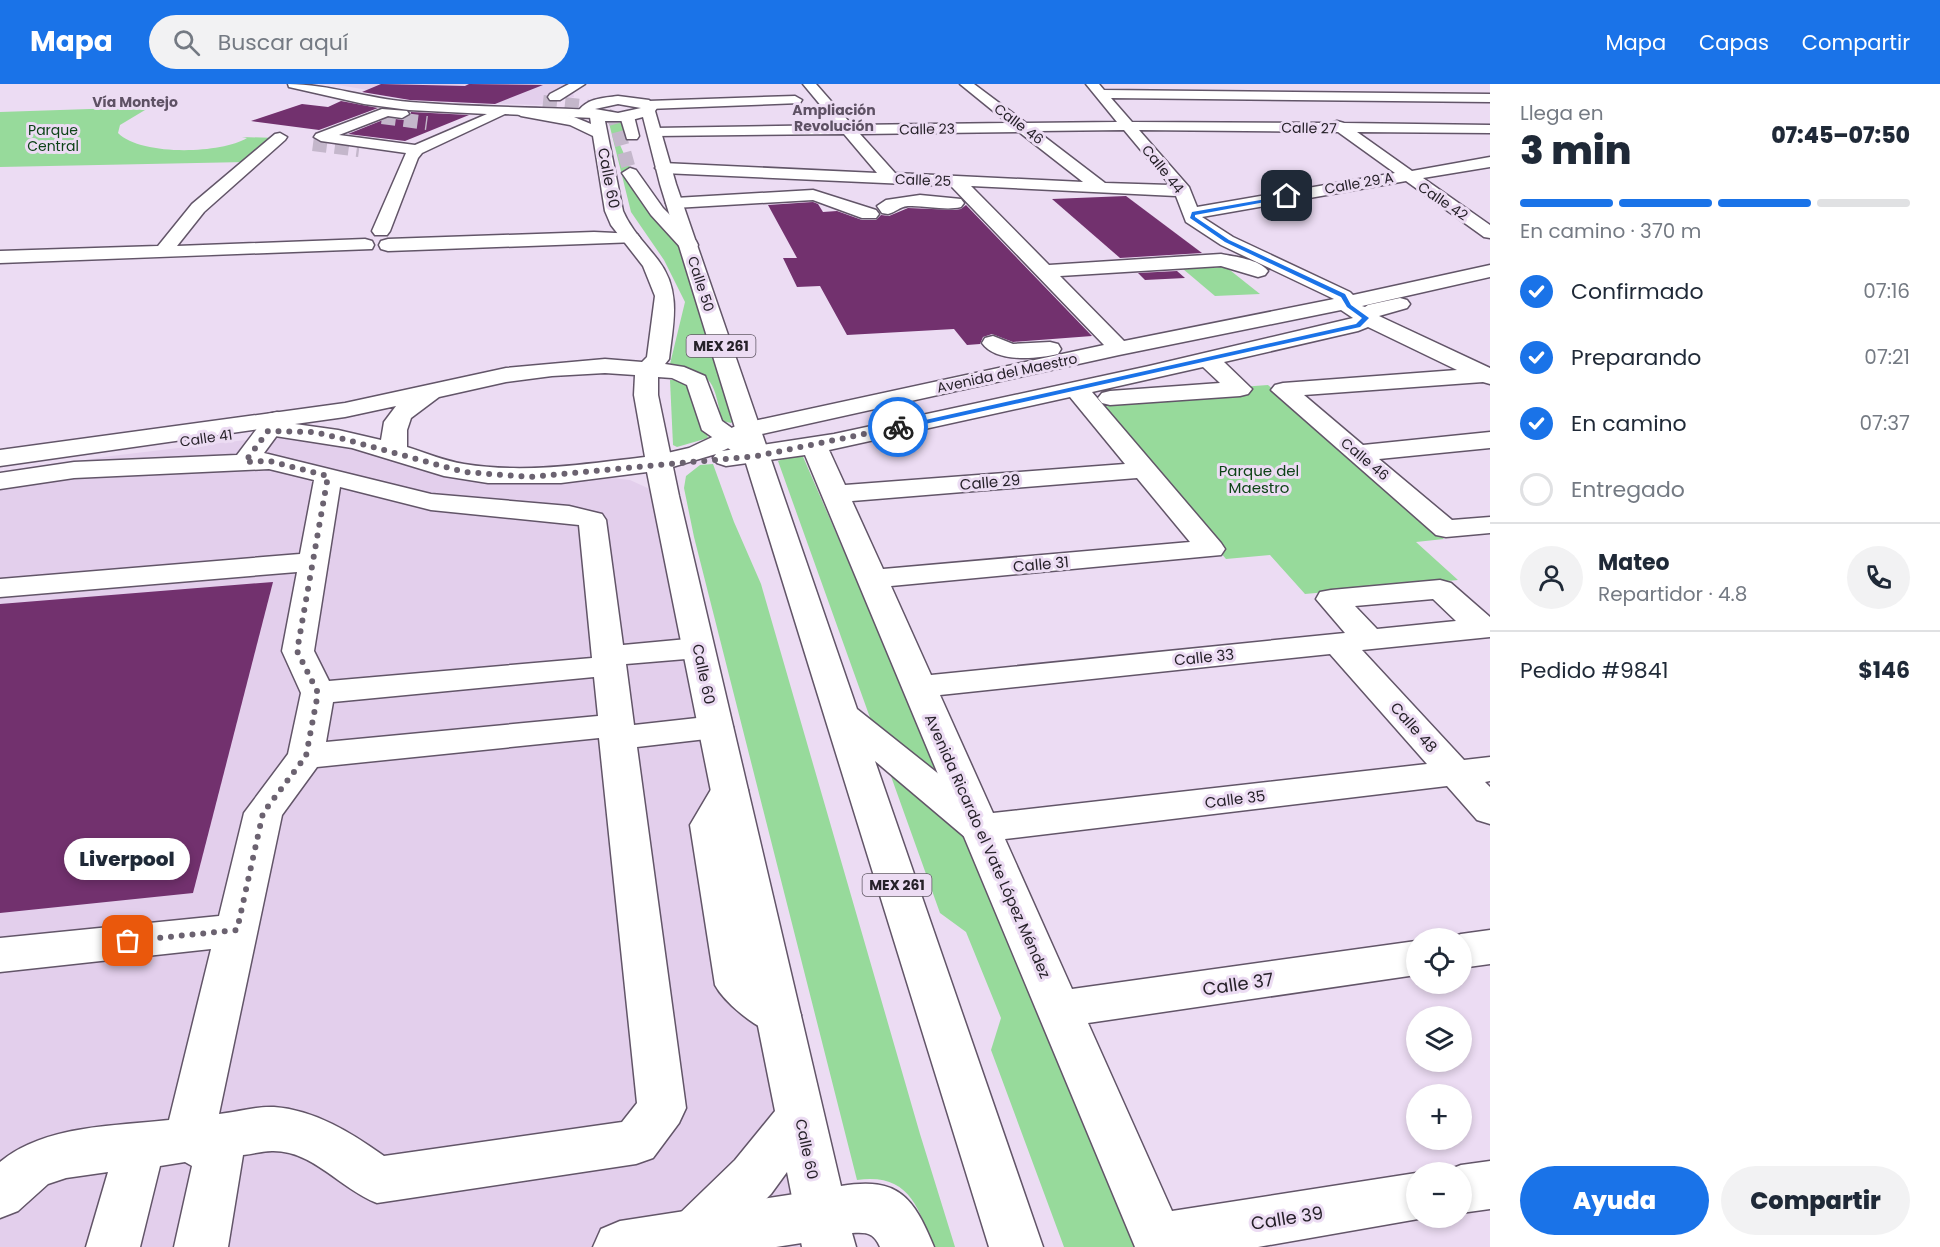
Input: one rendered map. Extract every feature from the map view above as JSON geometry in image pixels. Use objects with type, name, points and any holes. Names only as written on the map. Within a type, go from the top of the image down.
[{"type":"street","points":[[294,84],[422,103],[536,107],[589,100]]},
{"type":"street","points":[[809,84],[890,178]]},
{"type":"street","name":"Calle 46","points":[[966,84],[1100,187]]},
{"type":"street","name":"Calle 42","points":[[1279,84],[1490,233]]},
{"type":"street","points":[[1469,84],[1490,97]]},
{"type":"street","points":[[555,97],[589,100],[627,116],[648,107],[795,100],[784,85]]},
{"type":"street","name":"Calle 50","points":[[636,86],[648,107],[666,176],[681,205],[688,245],[740,434]]},
{"type":"street","points":[[735,86],[742,101]]},
{"type":"street","points":[[318,87],[364,100],[409,106],[504,111]]},
{"type":"street","points":[[1096,89],[1296,96],[1490,97]]},
{"type":"street","name":"Calle 44","points":[[1096,89],[1183,191],[1192,218],[1227,241],[1343,296],[1340,304],[1366,318],[1488,376]]},
{"type":"street","points":[[422,103],[446,99],[520,106],[574,121],[601,134]]},
{"type":"street","points":[[359,150],[382,153],[416,151],[520,106],[589,100],[618,100],[689,116],[761,115],[769,131]]},
{"type":"street","name":"Calle 60","points":[[589,100],[601,134],[614,211],[620,225],[652,265],[665,296],[658,359],[641,352],[646,395],[659,464],[729,790],[709,825],[737,984],[778,1015],[825,1231]]},
{"type":"street","points":[[416,151],[321,137],[387,112],[410,114],[436,122],[469,127]]},
{"type":"street","points":[[627,116],[632,136]]},
{"type":"street","points":[[437,124],[469,127]]},
{"type":"street","name":"Calle 23","points":[[657,138],[769,131],[1127,126]]},
{"type":"street","name":"Calle 27","points":[[1127,126],[1490,129]]},
{"type":"street","points":[[167,246],[198,208],[280,137]]},
{"type":"street","points":[[657,138],[684,169]]},
{"type":"street","points":[[384,238],[411,157],[416,151]]},
{"type":"street","name":"Calle 29 A","points":[[1192,213],[1490,162]]},
{"type":"street","name":"Calle 25","points":[[666,176],[684,169],[1183,191]]},
{"type":"street","points":[[630,173],[670,227],[688,245]]},
{"type":"street","points":[[956,181],[1119,348],[1108,354],[1110,362],[1134,371],[1159,370]]},
{"type":"street","points":[[681,205],[813,195],[825,197],[858,212],[870,213]]},
{"type":"street","points":[[888,209],[886,206],[889,204],[906,202],[940,201],[959,205]]},
{"type":"street","points":[[384,238],[400,242],[404,239],[404,235],[564,232],[593,224],[614,211]]},
{"type":"street","points":[[2,251],[362,241],[384,238],[594,237],[636,245],[650,300],[641,352]]},
{"type":"street","points":[[2,251],[326,240],[362,241]]},
{"type":"street","points":[[1164,245],[1186,262]]},
{"type":"street","points":[[1043,271],[1221,260],[1238,262],[1340,304]]},
{"type":"street","name":"Avenida del Maestro","points":[[659,464],[698,453],[740,434],[1119,348],[1156,343],[1490,271]]},
{"type":"street","name":"Avenida del Maestro","points":[[659,464],[757,456],[1022,401],[1358,325],[1375,309],[1490,285]]},
{"type":"street","points":[[993,343],[1006,349],[1016,350],[1071,348],[1083,344],[1085,341],[1082,337]]},
{"type":"street","name":"Calle 41","points":[[0,468],[139,448],[199,435],[273,425],[506,375],[604,366],[641,352],[697,381],[711,425],[740,434]]},
{"type":"street","points":[[1086,387],[1108,398],[1240,389],[1207,359]]},
{"type":"street","name":"Calle 46","points":[[1488,376],[1283,390],[1446,528],[1490,525]]},
{"type":"street","points":[[984,378],[1022,401]]},
{"type":"street","points":[[1086,387],[1145,470]]},
{"type":"street","points":[[394,452],[392,432],[401,412],[434,390]]},
{"type":"street","points":[[245,462],[273,425]]},
{"type":"street","name":"Calle 41","points":[[273,425],[314,432],[394,452],[442,468],[464,472],[530,477],[659,464]]},
{"type":"street","points":[[740,434],[757,456]]},
{"type":"street","points":[[100,469],[163,435]]},
{"type":"street","name":"Calle 41","points":[[0,458],[163,435],[199,435]]},
{"type":"street","points":[[183,465],[199,435]]},
{"type":"street","points":[[1357,453],[1490,440]]},
{"type":"street","name":"Avenida Ricardo el Vate López Méndez","points":[[814,445],[1161,1243]]},
{"type":"street","name":"MEX 261","points":[[757,456],[1016,1247]]},
{"type":"street","points":[[0,481],[74,470],[269,461],[431,502],[569,514],[592,520],[662,1108],[636,1142],[377,1180],[323,1141],[300,1132],[273,1129],[66,1155],[31,1167],[0,1194]]},
{"type":"street","name":"Calle 29","points":[[834,494],[1145,470]]},
{"type":"street","name":"Calle 31","points":[[871,579],[1211,549],[1145,470]]},
{"type":"street","points":[[564,475],[630,480],[666,496]]},
{"type":"street","points":[[189,1139],[263,813],[306,756],[318,693],[297,651],[328,476]]},
{"type":"street","points":[[0,588],[313,562]]},
{"type":"street","name":"Calle 48","points":[[1486,628],[1440,589],[1331,599],[1354,642],[1473,771],[1490,811]]},
{"type":"street","name":"Calle 33","points":[[919,687],[1486,628]]},
{"type":"street","points":[[318,693],[608,661],[698,648]]},
{"type":"street","points":[[842,714],[980,828]]},
{"type":"street","points":[[306,756],[617,731],[715,727]]},
{"type":"street","name":"Calle 35","points":[[980,828],[1473,771]]},
{"type":"street","points":[[0,955],[237,930]]},
{"type":"street","points":[[1472,949],[1490,947]]},
{"type":"street","name":"Calle 37","points":[[1059,1009],[1406,959]]},
{"type":"street","points":[[695,1235],[753,1178],[800,1117]]},
{"type":"street","points":[[189,1139],[219,1156],[201,1247]]},
{"type":"street","points":[[113,1247],[140,1145]]},
{"type":"street","points":[[1472,1187],[1490,1185]]},
{"type":"street","name":"Calle 39","points":[[1161,1243],[1406,1199]]},
{"type":"street","points":[[620,1247],[774,1221],[825,1231],[874,1207],[888,1214],[896,1223],[907,1247]]},
{"type":"shaded area","points":[[332,84],[571,84],[574,97],[539,105],[440,102]]},
{"type":"shaded area","points":[[314,432],[442,468],[630,480],[665,496],[822,1247],[0,1247],[0,473],[111,456]]},
{"type":"green space","name":"Parque Central","points":[[150,107],[120,125],[118,133],[144,146],[181,150],[219,147],[247,138],[242,137],[277,138],[246,162],[0,167],[0,112]]},
{"type":"green space","points":[[608,119],[625,119],[628,137],[617,138],[644,200],[677,243],[734,420],[731,423],[722,421],[716,396],[709,381],[695,372],[670,364],[685,302],[664,260],[631,212]]},
{"type":"green space","points":[[1226,267],[1260,294],[1215,296],[1183,269]]},
{"type":"green space","points":[[670,380],[682,380],[692,385],[708,438],[677,447],[673,445]]},
{"type":"green space","name":"Parque del Maestro","points":[[1268,385],[1444,539],[1416,542],[1458,580],[1305,594],[1270,555],[1226,559],[1089,398]]},
{"type":"green space","points":[[801,452],[916,718],[1138,1247],[1064,1247],[991,1050],[1001,1018],[966,932],[940,913],[778,461]]},
{"type":"green space","points":[[713,464],[734,522],[761,584],[920,1134],[955,1247],[932,1247],[916,1205],[899,1187],[874,1179],[857,1180],[694,537],[684,488],[686,476],[700,465]]},
{"type":"building","points":[[381,84],[543,85],[495,104],[410,100],[362,92]]},
{"type":"building","points":[[341,101],[378,108],[319,130],[251,121],[302,104],[328,107]]},
{"type":"building","points":[[411,112],[469,115],[405,141],[348,134],[388,118],[403,120],[410,116]]},
{"type":"building","points":[[1126,196],[1202,253],[1120,258],[1052,199]]},
{"type":"building","points":[[813,202],[818,204],[823,212],[837,211],[862,220],[876,220],[881,215],[889,216],[908,208],[955,210],[966,205],[1092,336],[1013,342],[992,334],[983,337],[980,344],[967,345],[954,329],[847,335],[820,286],[797,287],[783,258],[797,258],[768,205]]},
{"type":"building","points":[[1177,271],[1185,278],[1145,280],[1138,273]]},
{"type":"building","points":[[273,582],[193,893],[0,913],[0,604]]},
{"type":"tunnel","points":[[543,102],[590,107],[615,119],[630,173]]},
{"type":"tunnel","points":[[382,117],[427,123]]},
{"type":"tunnel","points":[[313,144],[359,150]]},
{"type":"way so far","points":[[128,941],[237,930],[263,813],[306,756],[318,693],[297,651],[328,476],[269,461],[245,462],[268,431],[314,432],[394,452],[442,468],[487,475],[530,477],[564,475],[628,466],[757,456],[898,427]]},
{"type":"place","name":"Liverpool","points":[[128,941]]},
{"type":"district","name":"Vía Montejo","points":[[135,102]]},
{"type":"district","name":"Ampliación Revolución","points":[[834,118]]},
{"type":"route","points":[[898,427],[1358,325],[1366,318],[1349,306],[1343,296],[1227,241],[1192,218],[1192,213],[1287,196]]}]
